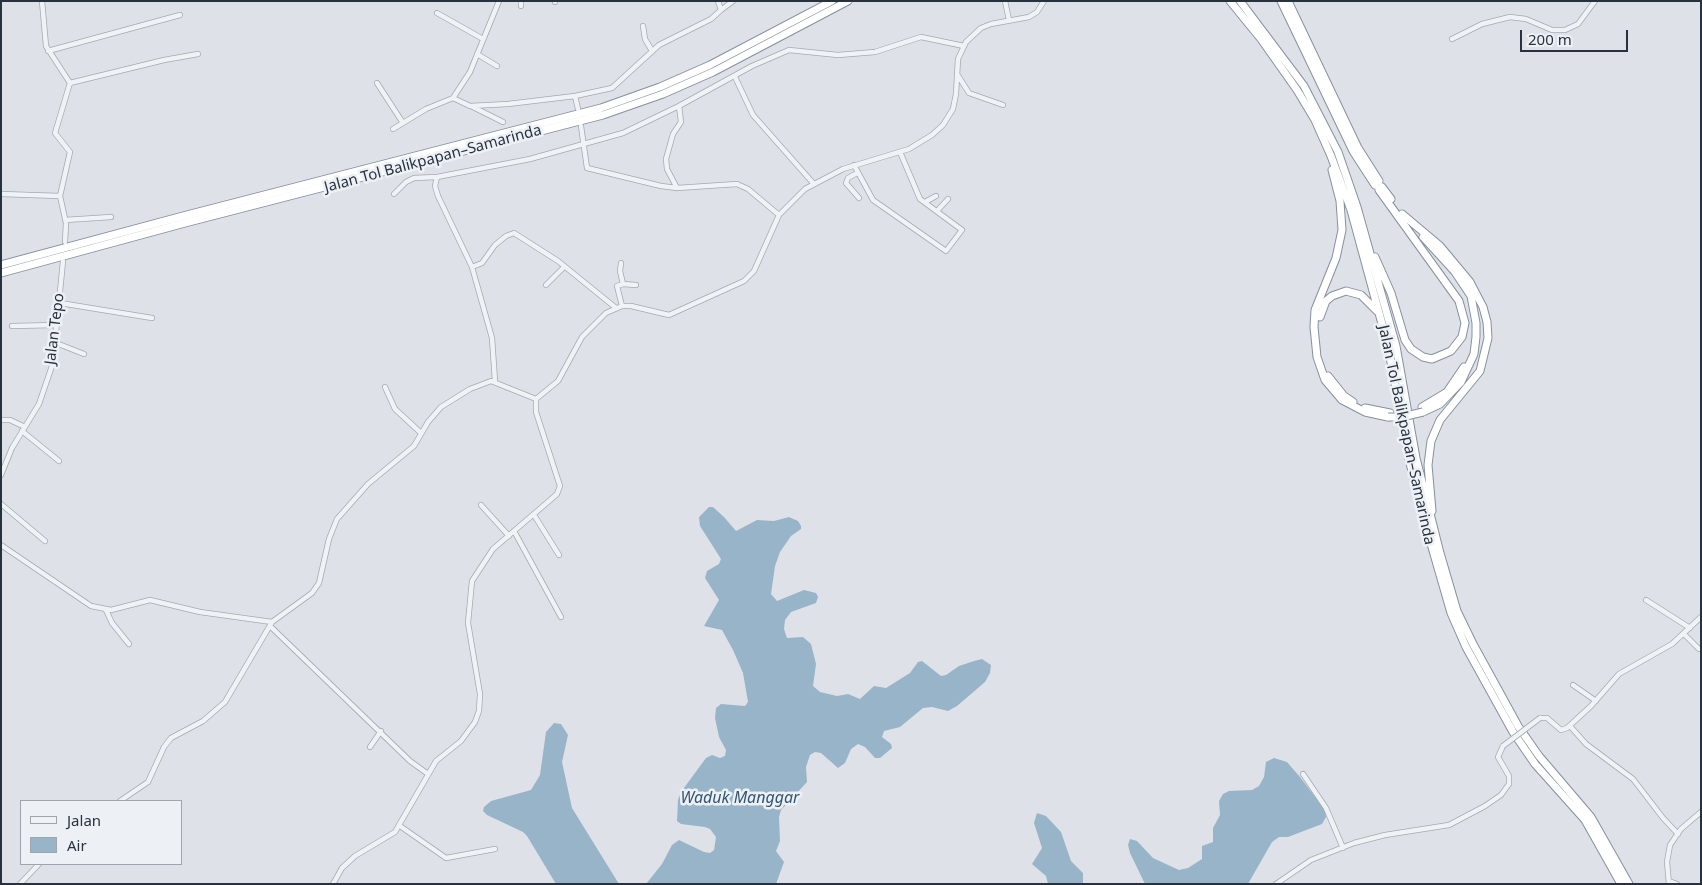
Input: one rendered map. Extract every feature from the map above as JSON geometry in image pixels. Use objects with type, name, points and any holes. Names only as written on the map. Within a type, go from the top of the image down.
[{"type":"highway","name":"Jalan Tol Balikpapan–Samarinda","points":[[1,265],[600,108],[660,87],[710,65],[832,1]]},
{"type":"highway","name":"Jalan Tol Balikpapan–Samarinda","points":[[1,273],[175,225],[602,115],[662,94],[713,72],[848,1]]},
{"type":"highway","name":"Jalan Tol Balikpapan–Samarinda","points":[[1230,1],[1261,39],[1297,90],[1315,120],[1351,210],[1388,346],[1417,492],[1451,613],[1466,647],[1513,732],[1535,764],[1585,820],[1621,884]]},
{"type":"highway","name":"Jalan Tol Balikpapan–Samarinda","points":[[1240,1],[1304,86],[1338,152],[1396,346],[1416,458],[1457,611],[1500,696],[1539,756],[1591,817],[1628,884]]},
{"type":"highway","points":[[1281,1],[1353,151],[1401,215],[1461,288],[1467,300],[1472,323],[1469,353],[1457,379],[1447,392],[1423,410],[1389,415],[1365,412],[1342,400],[1325,380],[1317,357],[1314,327],[1316,310],[1336,258],[1342,230],[1340,201],[1315,120]]},
{"type":"highway","points":[[1288,1],[1358,148],[1379,186]]},
{"type":"highway","points":[[1364,234],[1391,293],[1405,340],[1411,349],[1423,358],[1441,357],[1451,351],[1462,337],[1465,323],[1463,311],[1454,292],[1401,215]]},
{"type":"highway","points":[[1401,215],[1440,246],[1470,282],[1483,306],[1487,322],[1488,338],[1480,371],[1440,420],[1431,441],[1428,465],[1429,491],[1440,553]]},
{"type":"highway","points":[[1380,315],[1372,304],[1361,295],[1346,291],[1339,292],[1326,301],[1320,311],[1318,343],[1328,377],[1344,396],[1366,408],[1389,415]]},
{"type":"street","points":[[42,1],[45,41],[48,51],[70,83]]},
{"type":"street","points":[[393,129],[426,109],[452,98],[470,72],[498,1]]},
{"type":"street","points":[[718,1],[721,10]]},
{"type":"street","points":[[470,106],[575,96],[612,88],[659,45],[703,25],[733,1]]},
{"type":"street","points":[[1005,1],[1009,20]]},
{"type":"street","points":[[536,400],[548,392],[562,378],[585,334],[603,316],[622,306],[636,307],[669,315],[744,281],[754,271],[779,215],[794,198],[813,183],[854,165],[900,152],[932,135],[947,120],[955,102],[958,59],[964,46],[981,28],[1009,20],[1029,17],[1037,12],[1044,1]]},
{"type":"street","points":[[1452,39],[1482,24],[1510,17],[1526,19],[1552,30],[1565,30],[1578,24],[1595,1]]},
{"type":"street","points":[[437,13],[483,38]]},
{"type":"street","points":[[48,51],[180,15]]},
{"type":"street","points":[[643,26],[644,39],[652,51]]},
{"type":"street","points":[[394,194],[406,182],[414,178],[437,177],[530,159],[584,142],[623,133],[789,50],[838,55],[875,52],[921,37],[964,46]]},
{"type":"street","points":[[70,83],[164,60],[198,54]]},
{"type":"street","points":[[477,54],[496,66]]},
{"type":"street","points":[[958,74],[969,93],[1003,105]]},
{"type":"street","points":[[735,77],[753,115],[813,183]]},
{"type":"street","points":[[65,242],[65,220],[60,196],[70,152],[55,133],[70,83]]},
{"type":"street","points":[[377,83],[403,123]]},
{"type":"street","points":[[575,96],[578,108]]},
{"type":"street","points":[[452,98],[503,122]]},
{"type":"street","points":[[677,188],[667,169],[666,159],[672,134],[680,122],[679,106]]},
{"type":"street","points":[[581,126],[587,168],[661,186],[677,188],[737,184],[748,188],[779,215]]},
{"type":"street","points":[[854,165],[870,198],[945,252],[962,230],[920,198],[900,152]]},
{"type":"street","points":[[857,173],[848,178],[846,183],[859,198]]},
{"type":"street","points":[[437,177],[435,186],[438,196],[472,267],[492,338],[495,381]]},
{"type":"street","points":[[1,194],[60,196]]},
{"type":"street","points":[[925,202],[936,196]]},
{"type":"street","points":[[937,212],[948,199]]},
{"type":"street","points":[[65,220],[112,217]]},
{"type":"street","points":[[472,267],[482,263],[495,245],[514,233],[564,267],[616,308]]},
{"type":"street","name":"Jalan Tepo","points":[[1,475],[8,456],[42,397],[53,363],[63,261]]},
{"type":"street","points":[[621,263],[620,271],[623,284]]},
{"type":"street","points":[[546,285],[564,267]]},
{"type":"street","points":[[622,306],[617,288],[623,284],[636,285]]},
{"type":"street","points":[[60,303],[152,318]]},
{"type":"street","points":[[12,326],[28,324],[57,325]]},
{"type":"street","points":[[56,344],[84,354]]},
{"type":"street","points":[[121,800],[148,782],[164,746],[171,738],[203,721],[225,702],[248,660],[271,624],[312,593],[322,574],[329,539],[337,519],[368,484],[414,446],[433,415],[446,402],[479,385],[495,381],[536,400]]},
{"type":"street","points":[[385,387],[395,409],[421,433]]},
{"type":"street","points":[[333,884],[342,868],[355,856],[390,836],[400,826],[436,761],[469,733],[477,717],[480,694],[468,623],[469,589],[482,561],[557,494],[560,486],[536,412],[536,400]]},
{"type":"street","points":[[1,420],[10,420],[23,429],[59,461]]},
{"type":"street","points":[[1,504],[45,541]]},
{"type":"street","points":[[481,505],[508,536]]},
{"type":"street","points":[[534,515],[559,555]]},
{"type":"street","points":[[514,531],[561,617]]},
{"type":"street","points":[[1,545],[81,601],[106,610],[150,600],[200,612],[271,624],[344,699],[381,731],[410,761],[428,774]]},
{"type":"street","points":[[1646,600],[1690,628]]},
{"type":"street","points":[[106,610],[112,623],[129,644]]},
{"type":"street","points":[[1276,884],[1311,860],[1343,848],[1378,836],[1449,825],[1485,806],[1501,795],[1509,784],[1510,776],[1498,756],[1503,746],[1540,718],[1547,718],[1561,730],[1570,726],[1625,669],[1672,644],[1701,617]]},
{"type":"street","points":[[1684,634],[1699,649]]},
{"type":"street","points":[[1573,685],[1596,701]]},
{"type":"street","points":[[1570,726],[1586,744],[1633,779],[1678,834]]},
{"type":"street","points":[[370,747],[381,731]]},
{"type":"street","points":[[1303,774],[1326,808],[1343,848]]},
{"type":"street","points":[[1676,884],[1669,882],[1667,855],[1678,834],[1701,812]]},
{"type":"street","points":[[400,826],[446,858],[495,849]]},
{"type":"street","points":[[20,884],[38,865]]},
{"type":"water","name":"Waduk Manggar","points":[[709,507],[713,507],[736,531],[757,520],[774,521],[789,517],[798,521],[801,526],[801,529],[791,536],[780,552],[775,566],[771,594],[777,601],[804,590],[816,593],[818,597],[816,603],[791,612],[785,620],[784,629],[787,638],[803,637],[811,644],[816,664],[813,686],[820,692],[837,696],[848,694],[860,699],[874,686],[886,688],[910,673],[918,662],[922,661],[941,676],[946,675],[959,666],[982,659],[991,665],[990,673],[985,682],[957,706],[948,711],[932,707],[923,708],[900,727],[884,731],[882,737],[891,744],[892,748],[880,758],[875,758],[865,747],[858,744],[851,749],[845,763],[838,768],[821,753],[815,752],[810,755],[806,767],[807,782],[781,810],[779,817],[780,841],[776,851],[784,862],[776,884],[646,884],[662,864],[672,845],[679,840],[704,852],[710,853],[714,850],[716,837],[710,829],[681,824],[677,821],[678,800],[681,792],[706,758],[712,755],[720,758],[725,756],[726,750],[719,737],[715,718],[716,708],[721,704],[745,706],[748,702],[743,673],[722,630],[704,626],[719,600],[705,578],[707,571],[719,564],[721,559],[700,526],[699,517]]},
{"type":"water","points":[[554,723],[561,724],[568,735],[562,762],[572,808],[619,884],[556,884],[523,832],[487,815],[483,811],[484,807],[491,801],[531,790],[540,775],[546,732]]},
{"type":"water","points":[[1274,758],[1287,762],[1325,810],[1326,817],[1322,824],[1288,837],[1279,837],[1272,842],[1248,884],[1145,884],[1130,853],[1128,845],[1130,839],[1137,841],[1153,858],[1179,870],[1188,868],[1202,859],[1202,846],[1213,842],[1213,828],[1220,815],[1219,801],[1223,794],[1229,791],[1252,790],[1259,786],[1264,777],[1266,762]]},
{"type":"water","points":[[1037,813],[1046,816],[1061,832],[1071,861],[1083,873],[1083,884],[1048,884],[1046,876],[1032,864],[1042,848],[1034,823]]}]
